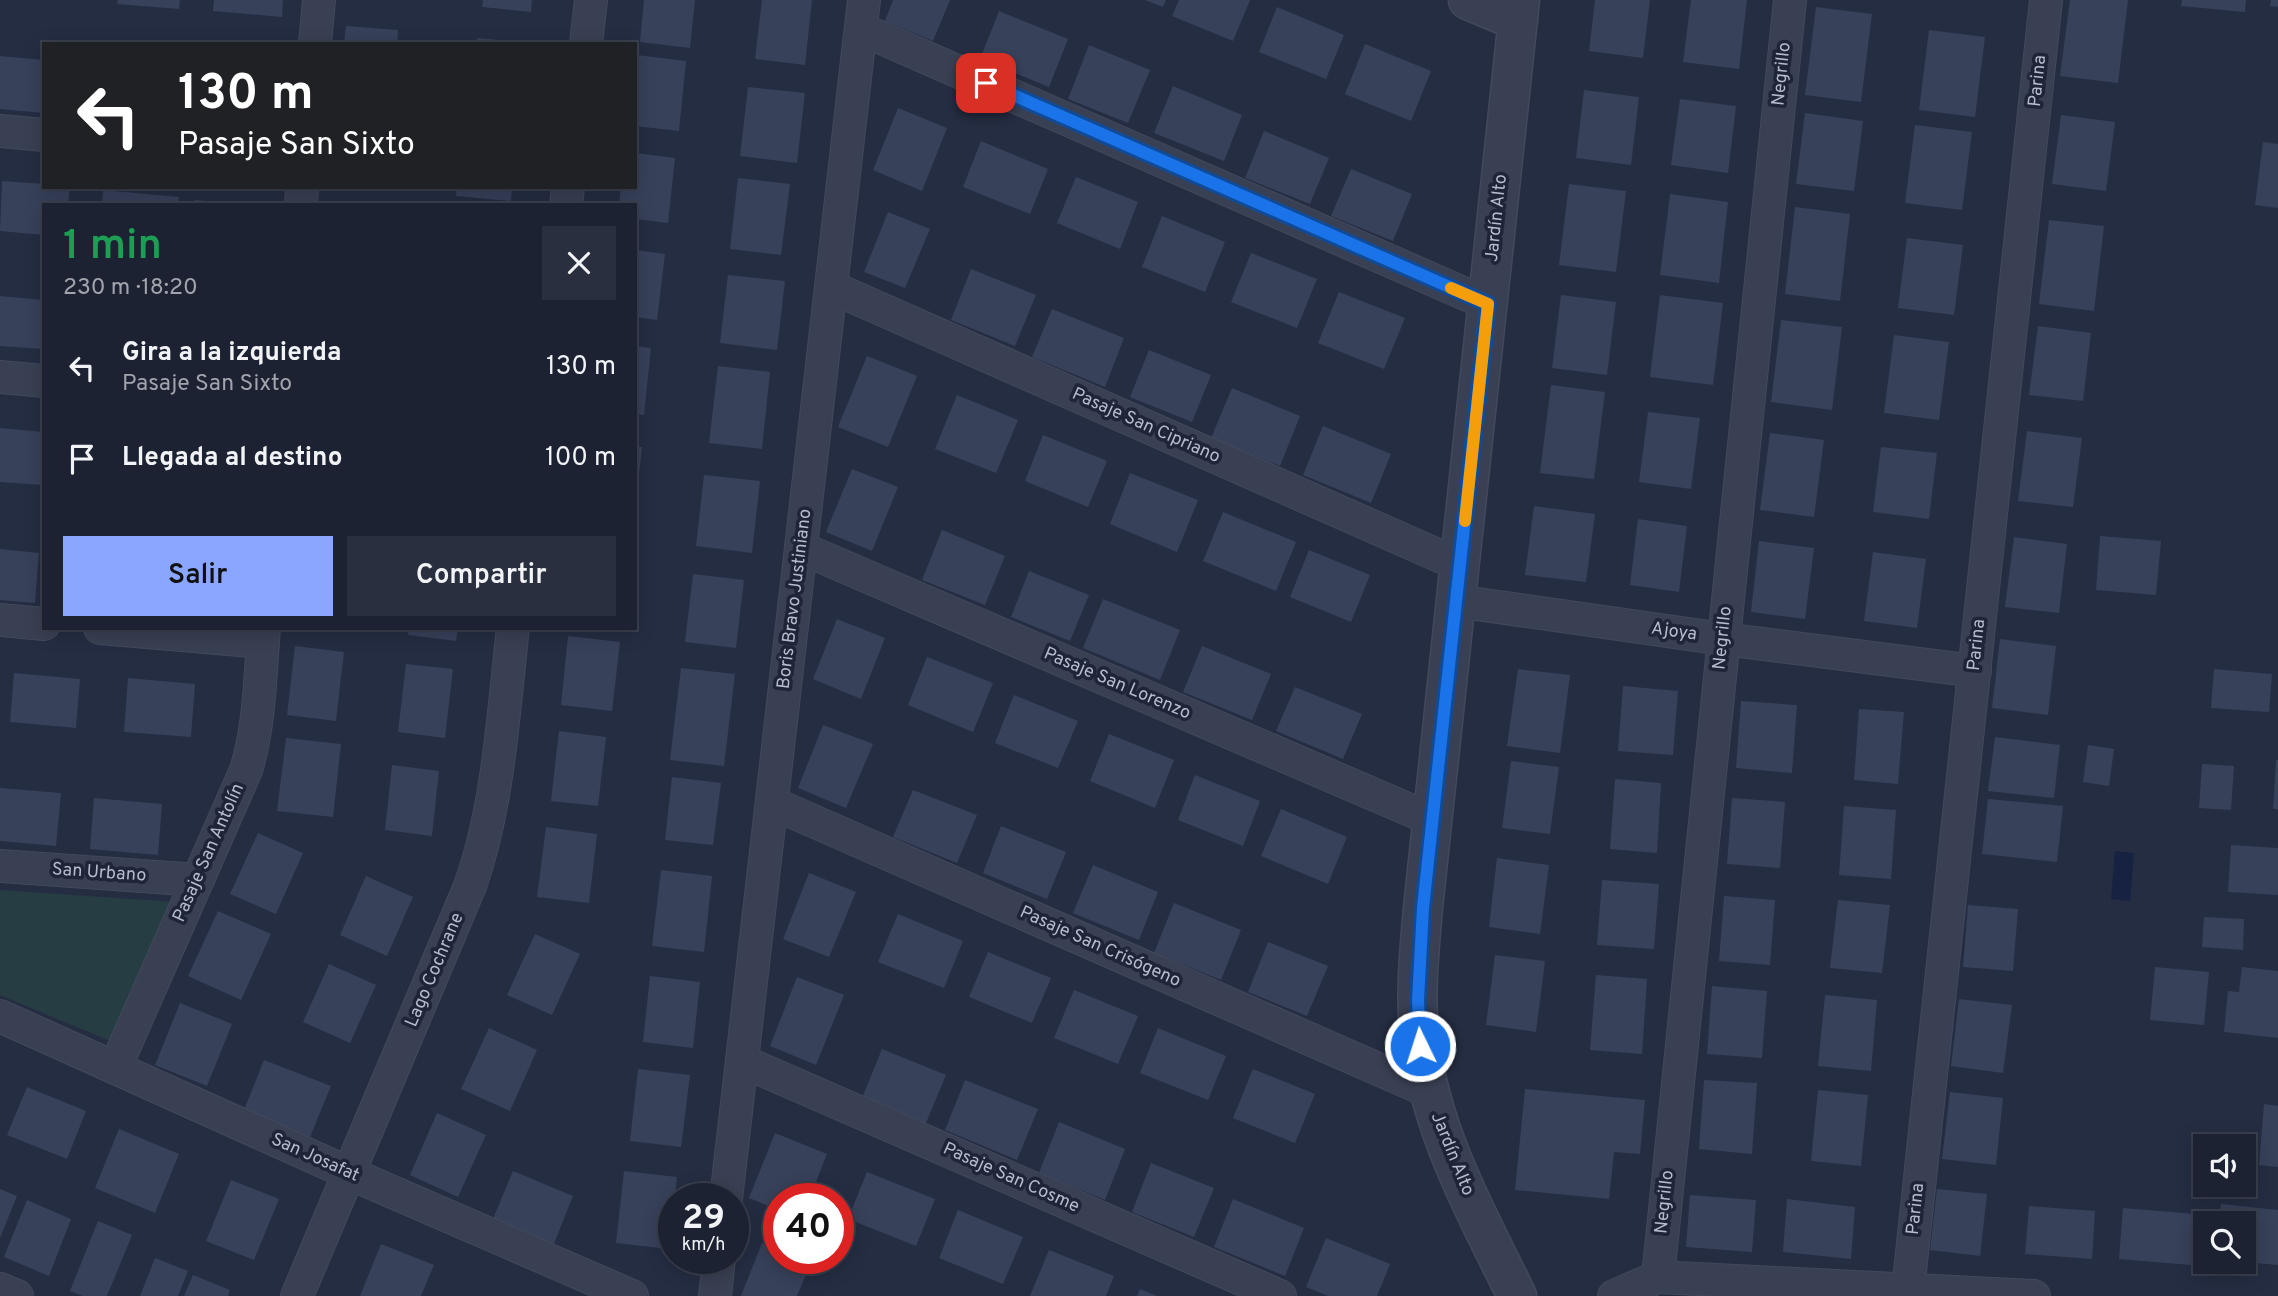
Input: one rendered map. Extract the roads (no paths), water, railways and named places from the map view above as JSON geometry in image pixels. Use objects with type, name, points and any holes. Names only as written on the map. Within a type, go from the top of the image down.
[{"type":"street","points":[[315,42],[318,0]]},
{"type":"street","points":[[586,42],[591,0]]},
{"type":"street","points":[[1468,0],[1519,10]]},
{"type":"street","name":"Negrillo","points":[[1658,1277],[1790,0]]},
{"type":"street","name":"Parina","points":[[1908,1290],[2046,0]]},
{"type":"street","name":"Jardín Alto","points":[[1517,1296],[1442,1135],[1420,1046],[1418,1000],[1423,908],[1519,10]]},
{"type":"street","points":[[862,14],[1488,304]]},
{"type":"street","name":"Boris Bravo Justiniano","points":[[728,1183],[862,14]]},
{"type":"street","points":[[0,131],[42,135]]},
{"type":"street","name":"Pasaje San Cipriano","points":[[831,287],[1458,583]]},
{"type":"street","points":[[0,377],[42,381]]},
{"type":"street","name":"Pasaje San Lorenzo","points":[[801,548],[1433,820]]},
{"type":"street","name":"Ajoya","points":[[1458,583],[1723,639],[1975,671]]},
{"type":"street","points":[[0,620],[42,624]]},
{"type":"street","points":[[147,630],[264,635]]},
{"type":"street","name":"Lago Cochrane","points":[[297,1296],[351,1174],[481,856],[492,798],[513,630]]},
{"type":"street","name":"Pasaje San Antolín","points":[[115,1068],[237,791],[252,750],[264,635]]},
{"type":"street","name":"Pasaje San Crisógeno","points":[[772,803],[1429,1091]]},
{"type":"street","name":"San Urbano","points":[[0,866],[198,880]]},
{"type":"street","name":"San Josafat","points":[[0,1016],[351,1174],[632,1296]]},
{"type":"street","name":"Pasaje San Cosme","points":[[742,1061],[1280,1296]]},
{"type":"street","points":[[715,1296],[717,1274]]},
{"type":"street","points":[[1614,1296],[1658,1277],[2034,1296]]},
{"type":"street","points":[[0,1289],[17,1296]]},
{"type":"water","points":[[2115,851],[2134,853],[2130,901],[2111,899]]}]
